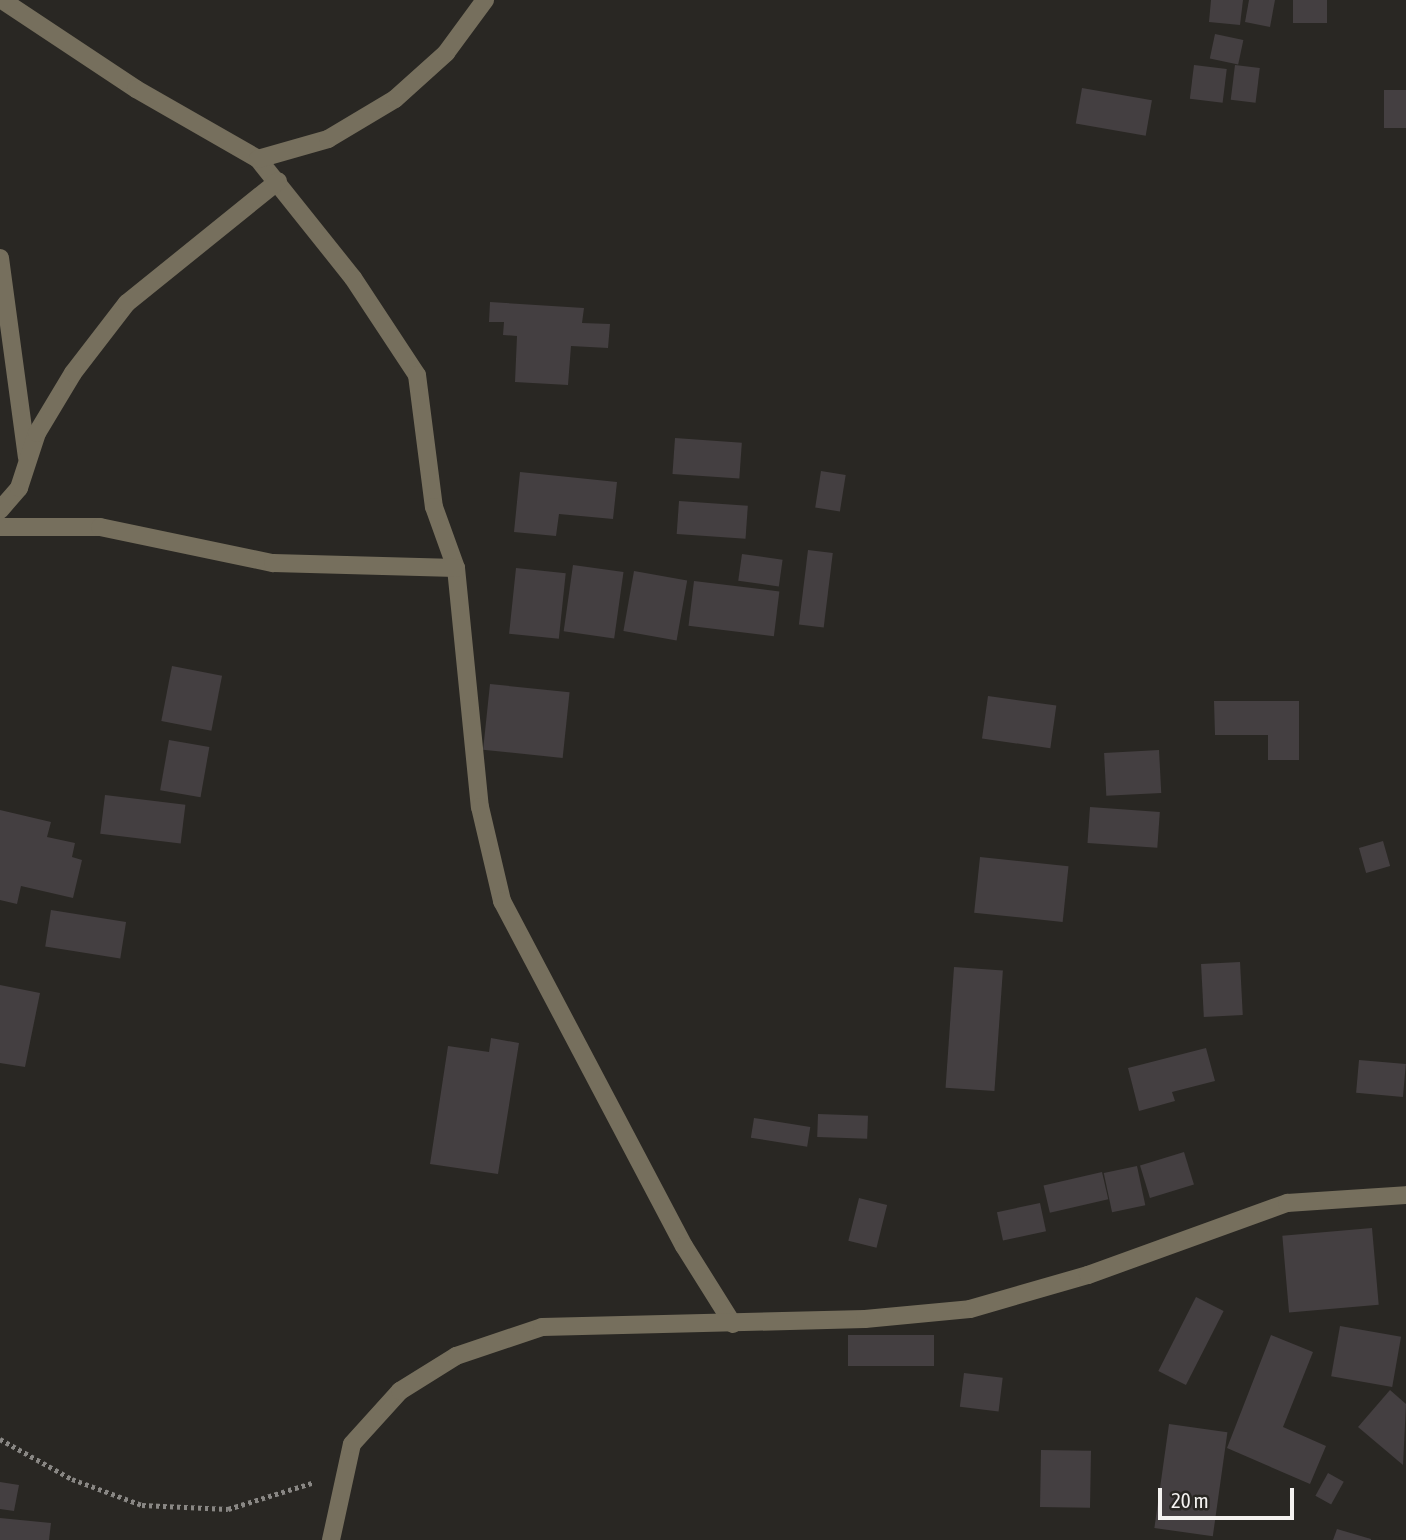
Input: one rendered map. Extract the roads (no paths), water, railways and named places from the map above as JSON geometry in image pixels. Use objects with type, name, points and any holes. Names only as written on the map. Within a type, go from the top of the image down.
[{"type":"street","points":[[2,0],[135,89],[258,159],[278,181],[417,375],[434,507],[456,568],[480,807],[502,901],[684,1246],[733,1324]]},
{"type":"street","points":[[258,159],[328,139],[395,99],[446,52],[485,0]]},
{"type":"street","points":[[0,510],[19,488],[28,460],[73,373],[127,303],[278,181]]},
{"type":"street","points":[[0,258],[28,460]]},
{"type":"street","points":[[0,527],[100,527],[273,564],[456,568]]},
{"type":"street","points":[[331,1540],[343,1474],[352,1444],[400,1391],[456,1356],[542,1327],[733,1324],[970,1309],[1088,1275],[1287,1203],[1406,1195]]}]
